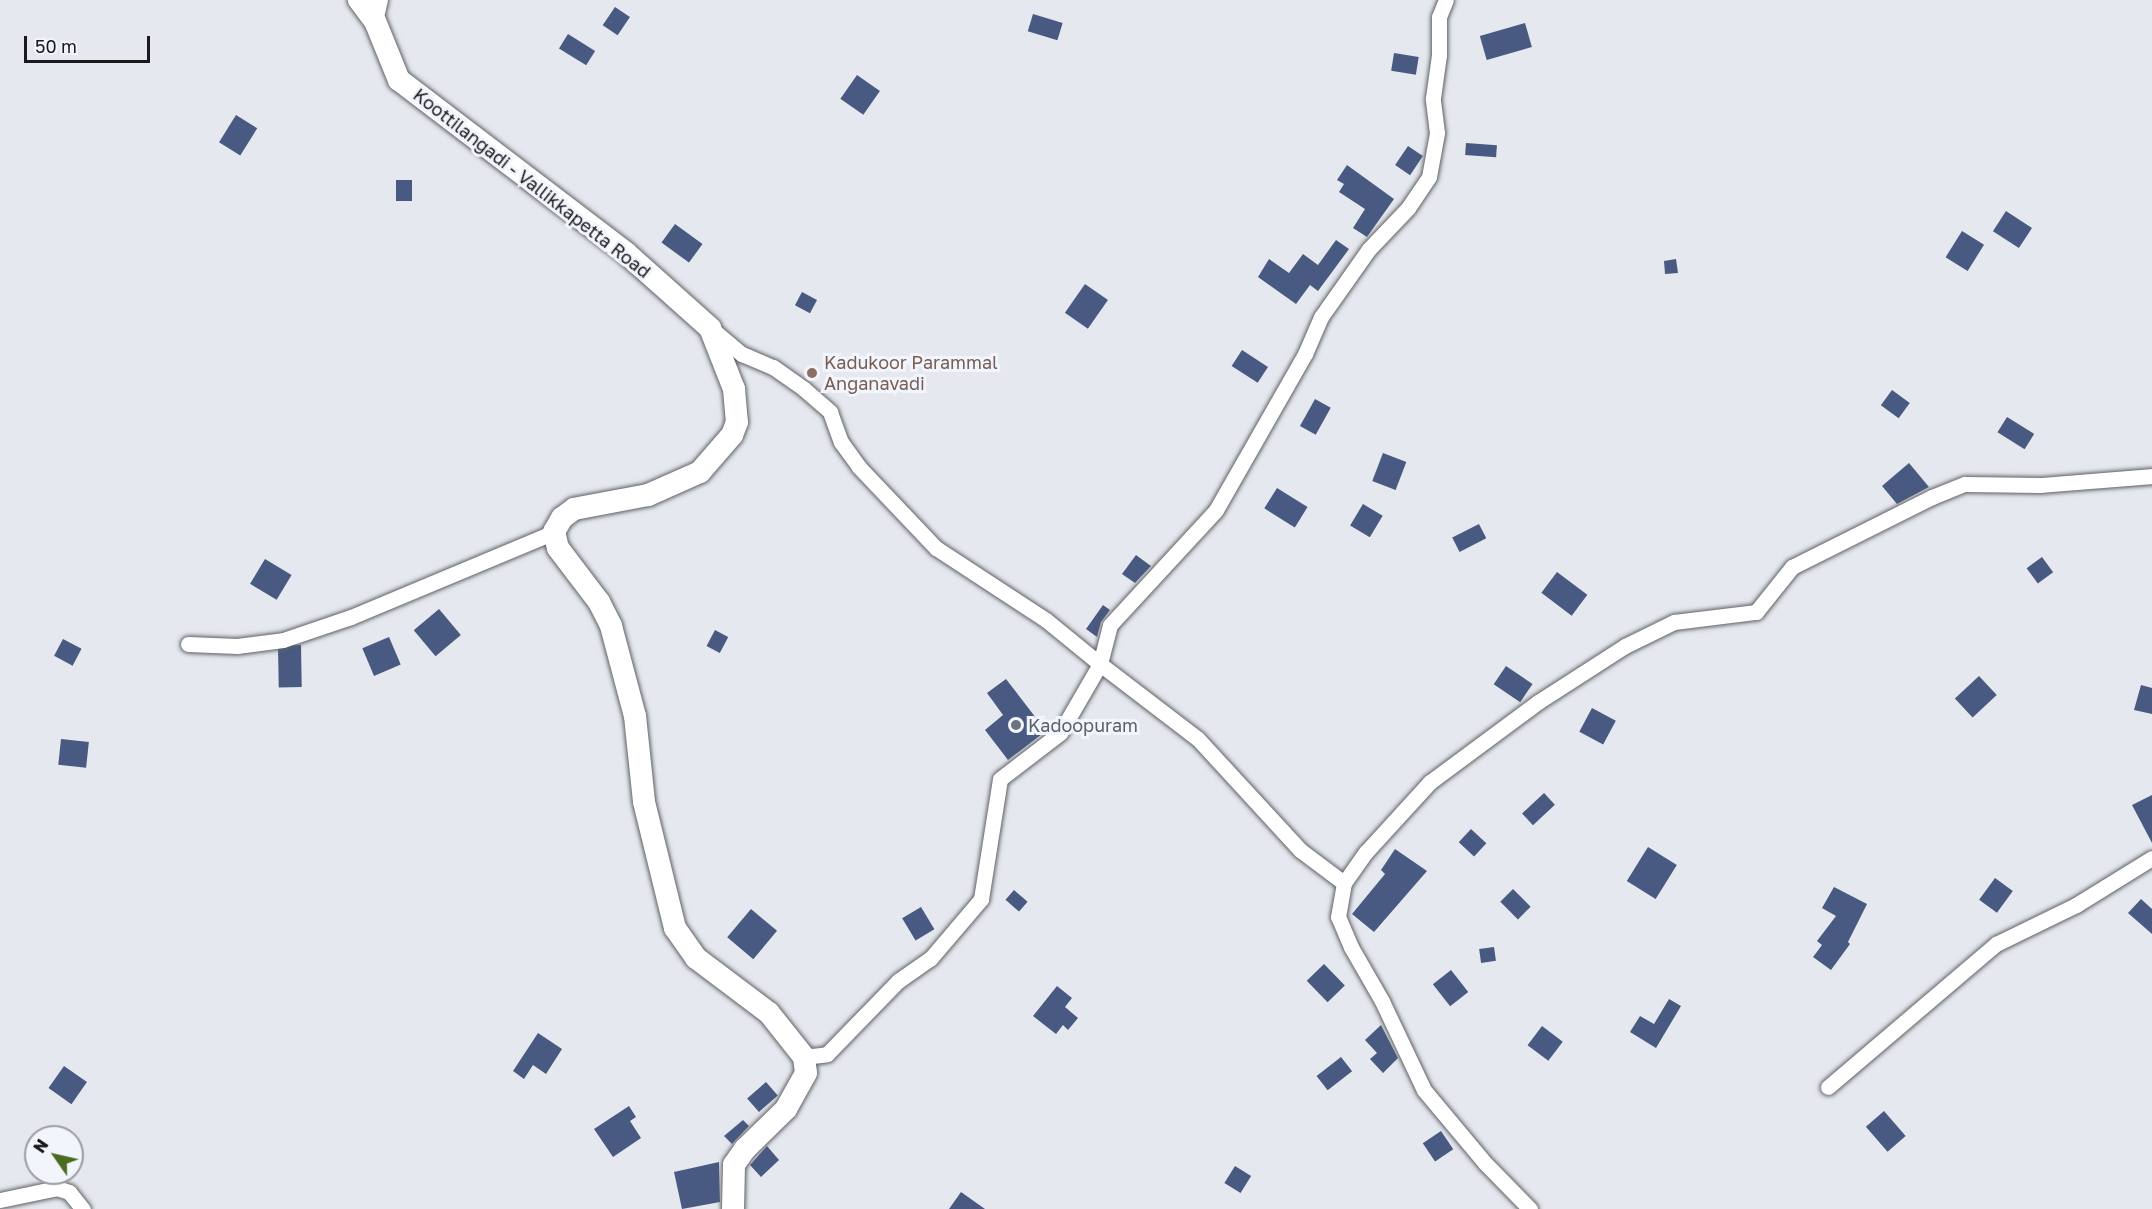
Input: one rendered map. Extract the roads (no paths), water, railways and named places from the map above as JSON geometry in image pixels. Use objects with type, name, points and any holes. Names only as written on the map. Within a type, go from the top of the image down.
[{"type":"main road","name":"Koottilangadi - Vallikkapetta Road","points":[[359,0],[378,10],[399,80],[626,253],[710,328],[734,389],[736,422],[723,448],[700,472],[660,491],[574,510],[562,518],[555,532]]},
{"type":"main road","points":[[555,532],[558,548],[599,602],[611,626],[635,716],[644,802],[675,928],[696,958],[769,1013],[804,1057],[806,1073],[786,1109],[745,1149],[734,1165],[732,1209]]},
{"type":"street","points":[[804,1057],[827,1054],[898,981],[930,959],[981,899],[1000,779],[1059,733],[1100,664],[1110,625],[1216,510],[1305,354],[1321,317],[1369,249],[1408,208],[1429,177],[1437,133],[1433,98],[1439,55],[1439,17],[1446,0]]},
{"type":"street","points":[[710,328],[742,354],[773,368],[804,389],[830,412],[841,442],[860,467],[936,548],[1046,620],[1198,739],[1300,850],[1344,883]]},
{"type":"street","points":[[1530,1209],[1485,1164],[1424,1090],[1338,917],[1344,883],[1366,852],[1430,782],[1538,702],[1635,641],[1674,622],[1756,612],[1792,567],[1965,484],[2040,485],[2152,476]]},
{"type":"street","points":[[188,644],[237,646],[283,640],[351,617],[555,532]]},
{"type":"street","points":[[1828,1087],[1996,944],[2076,905],[2152,858]]},
{"type":"street","points":[[0,1200],[57,1188],[69,1192],[83,1209]]},
{"type":"place","name":"Kadukoor Parammal Anganavadi","points":[[812,373]]},
{"type":"place","name":"Kadoopuram","points":[[1016,725]]}]
